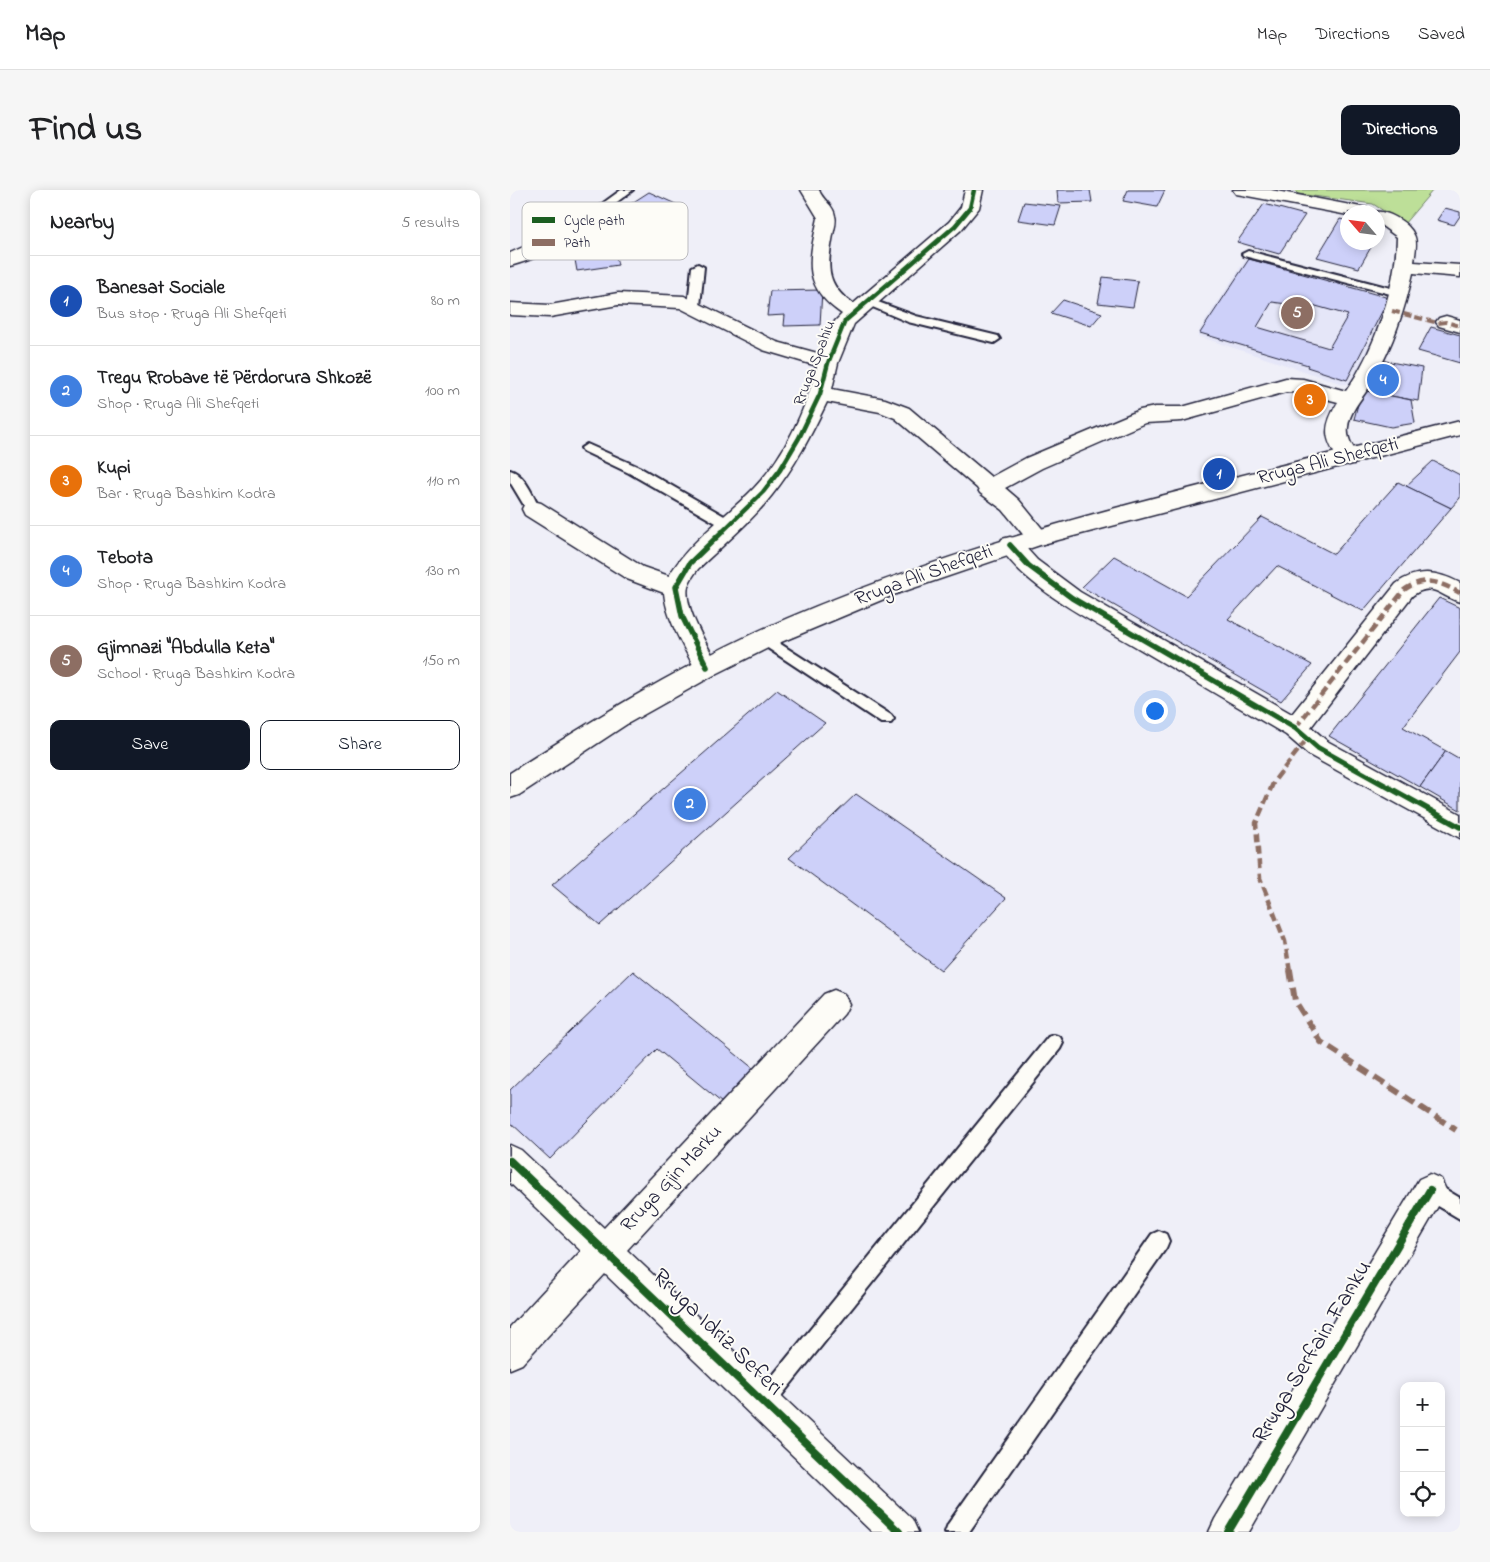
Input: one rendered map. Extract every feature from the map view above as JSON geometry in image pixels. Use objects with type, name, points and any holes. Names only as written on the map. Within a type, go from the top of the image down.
[{"type":"street","points":[[810,190],[810,194],[825,210],[827,218],[818,270],[822,284],[830,296],[861,307]]},
{"type":"street","name":"Rruga Spahiu","points":[[676,588],[690,563],[758,496],[780,470],[799,438],[820,394],[828,363],[840,330],[861,307],[959,222],[970,208],[974,190]]},
{"type":"street","points":[[1242,190],[1281,194],[1340,207]]},
{"type":"street","points":[[1349,458],[1337,433],[1342,415],[1365,377],[1398,293],[1404,267],[1406,236],[1398,228],[1385,220]]},
{"type":"street","points":[[510,260],[522,255]]},
{"type":"street","points":[[1404,267],[1460,271]]},
{"type":"street","points":[[510,309],[550,311],[631,299],[684,302],[770,346],[828,363]]},
{"type":"street","points":[[988,488],[1034,463],[1140,417],[1182,414],[1286,385],[1303,386],[1351,399]]},
{"type":"street","points":[[820,394],[885,406],[902,413],[1011,506],[1038,537]]},
{"type":"street","name":"Rruga Ali Shefqeti","points":[[510,787],[603,727],[707,667],[765,639],[888,588],[1038,537],[1460,428]]},
{"type":"street","points":[[533,509],[635,573],[676,588],[679,605],[707,667]]},
{"type":"street","points":[[1010,545],[1024,562],[1072,598],[1295,728],[1318,748],[1460,827]]},
{"type":"street","points":[[1295,728],[1404,590],[1413,582],[1428,580],[1460,593]]},
{"type":"street","name":"Rruga Gjin Marku","points":[[510,1352],[834,1004]]},
{"type":"street","name":"Rruga Idriz Seferi","points":[[510,1161],[899,1532]]},
{"type":"street","name":"Rruga Serfain Fanku","points":[[1228,1532],[1430,1190]]},
{"type":"lane","points":[[611,202],[628,190]]},
{"type":"lane","points":[[1248,254],[1398,293]]},
{"type":"lane","points":[[694,306],[698,267]]},
{"type":"lane","points":[[861,307],[994,339]]},
{"type":"lane","points":[[587,448],[634,470],[728,524]]},
{"type":"lane","points":[[510,474],[521,486],[533,509]]},
{"type":"lane","points":[[765,639],[886,719]]},
{"type":"lane","points":[[763,1403],[1054,1043]]},
{"type":"lane","name":"Rruga Serfain Fanku","points":[[1430,1190],[1460,1209]]},
{"type":"lane","points":[[956,1532],[1160,1241]]},
{"type":"shaded area","points":[[1247,257],[1391,298],[1356,383],[1343,384],[1198,336],[1200,329]]},
{"type":"green space","points":[[1294,190],[1433,190],[1404,224],[1385,212],[1385,205],[1298,194]]},
{"type":"building","points":[[1057,190],[1090,190],[1092,202],[1058,203]]},
{"type":"building","points":[[1128,190],[1165,190],[1157,207],[1123,201]]},
{"type":"building","points":[[649,192],[671,202],[633,202]]},
{"type":"building","points":[[1024,202],[1061,206],[1055,225],[1018,220]]},
{"type":"building","points":[[1264,204],[1305,215],[1279,254],[1237,242]]},
{"type":"building","points":[[1445,208],[1460,212],[1460,216],[1454,225],[1437,220]]},
{"type":"building","points":[[1340,219],[1340,250],[1369,250],[1359,268],[1317,257]]},
{"type":"building","points":[[1249,259],[1389,298],[1347,380],[1307,367],[1308,365],[1200,333]],"holes":[[[1272,302],[1301,306],[1305,303],[1348,315],[1329,348],[1257,327]]]},
{"type":"building","points":[[575,260],[617,260],[618,265],[577,271]]},
{"type":"building","points":[[1103,277],[1138,281],[1133,307],[1098,303]]},
{"type":"building","points":[[822,290],[820,325],[784,326],[785,315],[767,316],[770,291]]},
{"type":"building","points":[[1063,300],[1102,313],[1091,326],[1051,313]]},
{"type":"building","points":[[1431,327],[1460,335],[1460,363],[1418,351]]},
{"type":"building","points":[[1380,360],[1422,368],[1418,401],[1370,392]]},
{"type":"building","points":[[1362,390],[1411,400],[1415,423],[1391,427],[1354,419]]},
{"type":"building","points":[[1433,461],[1460,475],[1460,498],[1451,508],[1406,486]]},
{"type":"building","points":[[1398,482],[1451,508],[1363,611],[1277,566],[1228,619],[1312,665],[1281,701],[1082,587],[1114,556],[1186,596],[1262,517],[1334,554]]},
{"type":"building","points":[[1439,598],[1460,608],[1460,652],[1403,727],[1446,751],[1420,787],[1329,736]]},
{"type":"building","points":[[777,690],[825,723],[600,925],[552,885]]},
{"type":"building","points":[[1446,751],[1460,759],[1460,810],[1420,787]]},
{"type":"building","points":[[856,794],[1006,898],[941,970],[789,858]]},
{"type":"building","points":[[633,971],[754,1069],[722,1103],[657,1049],[550,1159],[510,1122],[510,1090]]},
{"type":"marked path","points":[[1392,311],[1438,323],[1446,322],[1460,326]]},
{"type":"marked path","points":[[1295,728],[1404,590],[1418,581],[1425,580],[1438,582],[1460,593]]},
{"type":"marked path","points":[[1307,739],[1274,781],[1256,823],[1260,878],[1285,941],[1295,1001],[1321,1042],[1456,1130]]},
{"type":"cycle path","points":[[707,667],[678,604],[676,587],[680,577],[690,563],[763,492],[780,470],[799,438],[820,394],[828,363],[845,321],[955,226],[970,208],[974,190]]},
{"type":"cycle path","points":[[1010,545],[1029,566],[1072,598],[1295,728],[1318,748],[1460,827]]},
{"type":"cycle path","points":[[510,1161],[899,1532]]},
{"type":"cycle path","points":[[1228,1532],[1430,1190]]},
{"type":"place","name":"Gjimnazi \"Abdulla Keta\"","points":[[1297,313]]},
{"type":"place","name":"Tebota","points":[[1383,380]]},
{"type":"place","name":"Kupi","points":[[1310,400]]},
{"type":"place","name":"Banesat Sociale","points":[[1219,474]]},
{"type":"place","name":"Tregu Rrobave të Përdorura Shkozë","points":[[690,804]]}]
